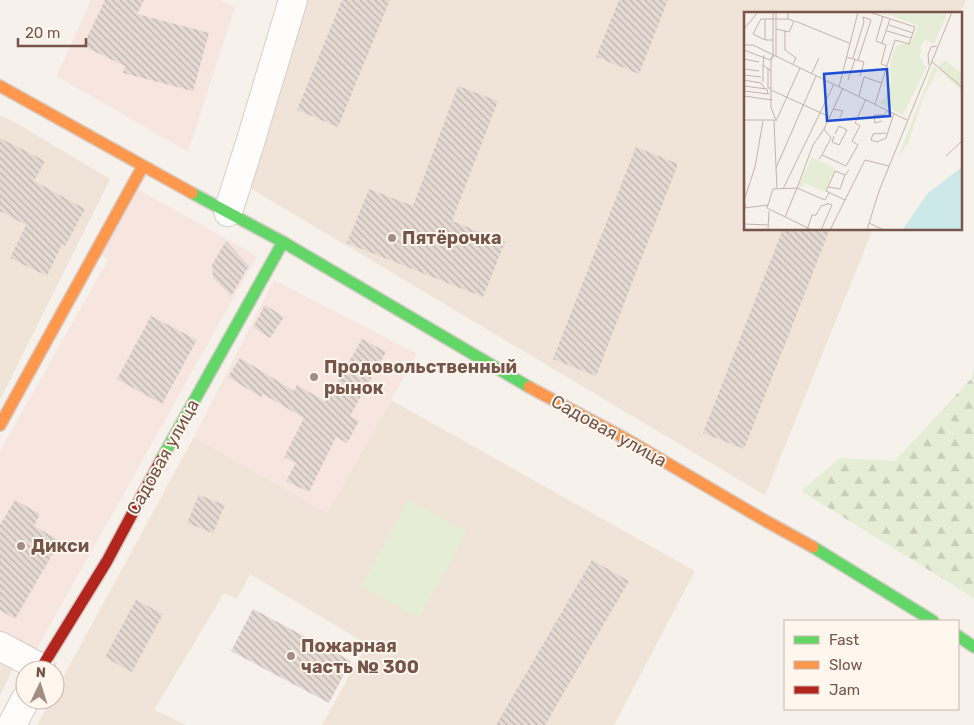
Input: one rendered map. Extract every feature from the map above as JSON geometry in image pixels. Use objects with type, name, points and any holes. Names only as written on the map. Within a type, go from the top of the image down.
[{"type":"street","points":[[228,212],[293,0]]},
{"type":"street","name":"Садовая улица","points":[[0,86],[283,242],[514,379],[626,439],[756,516],[816,549],[931,620]]},
{"type":"street","points":[[0,425],[143,166]]},
{"type":"street","name":"Садовая улица","points":[[46,660],[107,561],[185,416],[283,242]]},
{"type":"street","points":[[959,637],[974,646]]},
{"type":"street","points":[[0,646],[25,660]]},
{"type":"street","points":[[12,725],[20,710]]},
{"type":"shaded area","points":[[91,0],[220,0],[235,7],[188,152],[57,76]]},
{"type":"shaded area","points":[[307,0],[966,0],[961,12],[744,12],[744,230],[873,230],[765,495],[245,185]]},
{"type":"shaded area","points":[[0,115],[110,179],[0,400]]},
{"type":"shaded area","points":[[137,189],[257,256],[36,650],[0,631],[0,451],[108,260],[100,254]]},
{"type":"shaded area","name":"Продовольственный рынок","points":[[274,280],[417,354],[327,513],[194,437]]},
{"type":"shaded area","points":[[391,400],[695,571],[614,725],[322,725],[367,644],[250,574],[237,599],[224,593],[154,710],[186,725],[37,725],[45,710],[65,710],[65,674],[194,437],[327,513]]},
{"type":"shaded area","points":[[0,654],[15,662],[15,664],[0,695]]},
{"type":"green space","points":[[974,371],[974,598],[801,491],[840,458],[895,461],[971,379]]},
{"type":"green space","points":[[409,500],[467,532],[419,618],[361,586]]},
{"type":"building","points":[[105,0],[144,0],[137,14],[209,33],[193,91],[123,73],[125,66],[83,46]]},
{"type":"building","points":[[342,0],[390,0],[338,127],[297,110]]},
{"type":"building","points":[[619,0],[668,0],[639,74],[596,57]]},
{"type":"building","points":[[458,86],[498,101],[452,221],[505,242],[483,297],[347,243],[369,189],[413,206]]},
{"type":"building","points":[[0,138],[45,161],[34,181],[85,209],[65,246],[62,244],[47,276],[10,258],[26,225],[0,211]]},
{"type":"building","points":[[636,147],[678,164],[596,376],[553,359]]},
{"type":"building","points":[[783,230],[830,230],[744,449],[703,433]]},
{"type":"building","points":[[226,241],[249,266],[231,296],[213,278],[212,265]]},
{"type":"building","points":[[265,305],[284,317],[270,338],[253,327]]},
{"type":"building","points":[[151,316],[197,340],[162,404],[117,379]]},
{"type":"building","points":[[362,339],[386,352],[350,416],[359,421],[347,443],[336,437],[309,492],[286,481],[296,463],[284,457],[304,418],[263,394],[261,397],[228,377],[240,358],[294,391],[297,385],[326,402]]},
{"type":"building","points":[[199,495],[225,505],[213,533],[187,523]]},
{"type":"building","points":[[15,500],[40,514],[34,526],[60,541],[15,619],[0,610],[0,525]]},
{"type":"building","points":[[592,560],[629,581],[545,725],[496,725]]},
{"type":"building","points":[[136,600],[163,614],[132,672],[105,657]]},
{"type":"building","name":"Пожарная часть № 300","points":[[253,609],[351,661],[329,703],[231,651]]},
{"type":"traffic: fast","points":[[192,193],[283,242],[529,387]]},
{"type":"traffic: fast","points":[[161,460],[283,242]]},
{"type":"traffic: fast","points":[[813,547],[931,620]]},
{"type":"traffic: fast","points":[[959,637],[974,647]]},
{"type":"traffic: slow","points":[[0,86],[192,193]]},
{"type":"traffic: slow","points":[[0,425],[143,166]]},
{"type":"traffic: slow","points":[[529,387],[626,439],[813,547]]},
{"type":"traffic: jam","points":[[46,660],[107,561],[161,460]]},
{"type":"place","name":"Пятёрочка","points":[[392,238]]},
{"type":"place","name":"Продовольственный рынок","points":[[314,377]]},
{"type":"place","name":"Дикси","points":[[21,546]]},
{"type":"place","name":"Пожарная часть № 300","points":[[291,656]]}]
